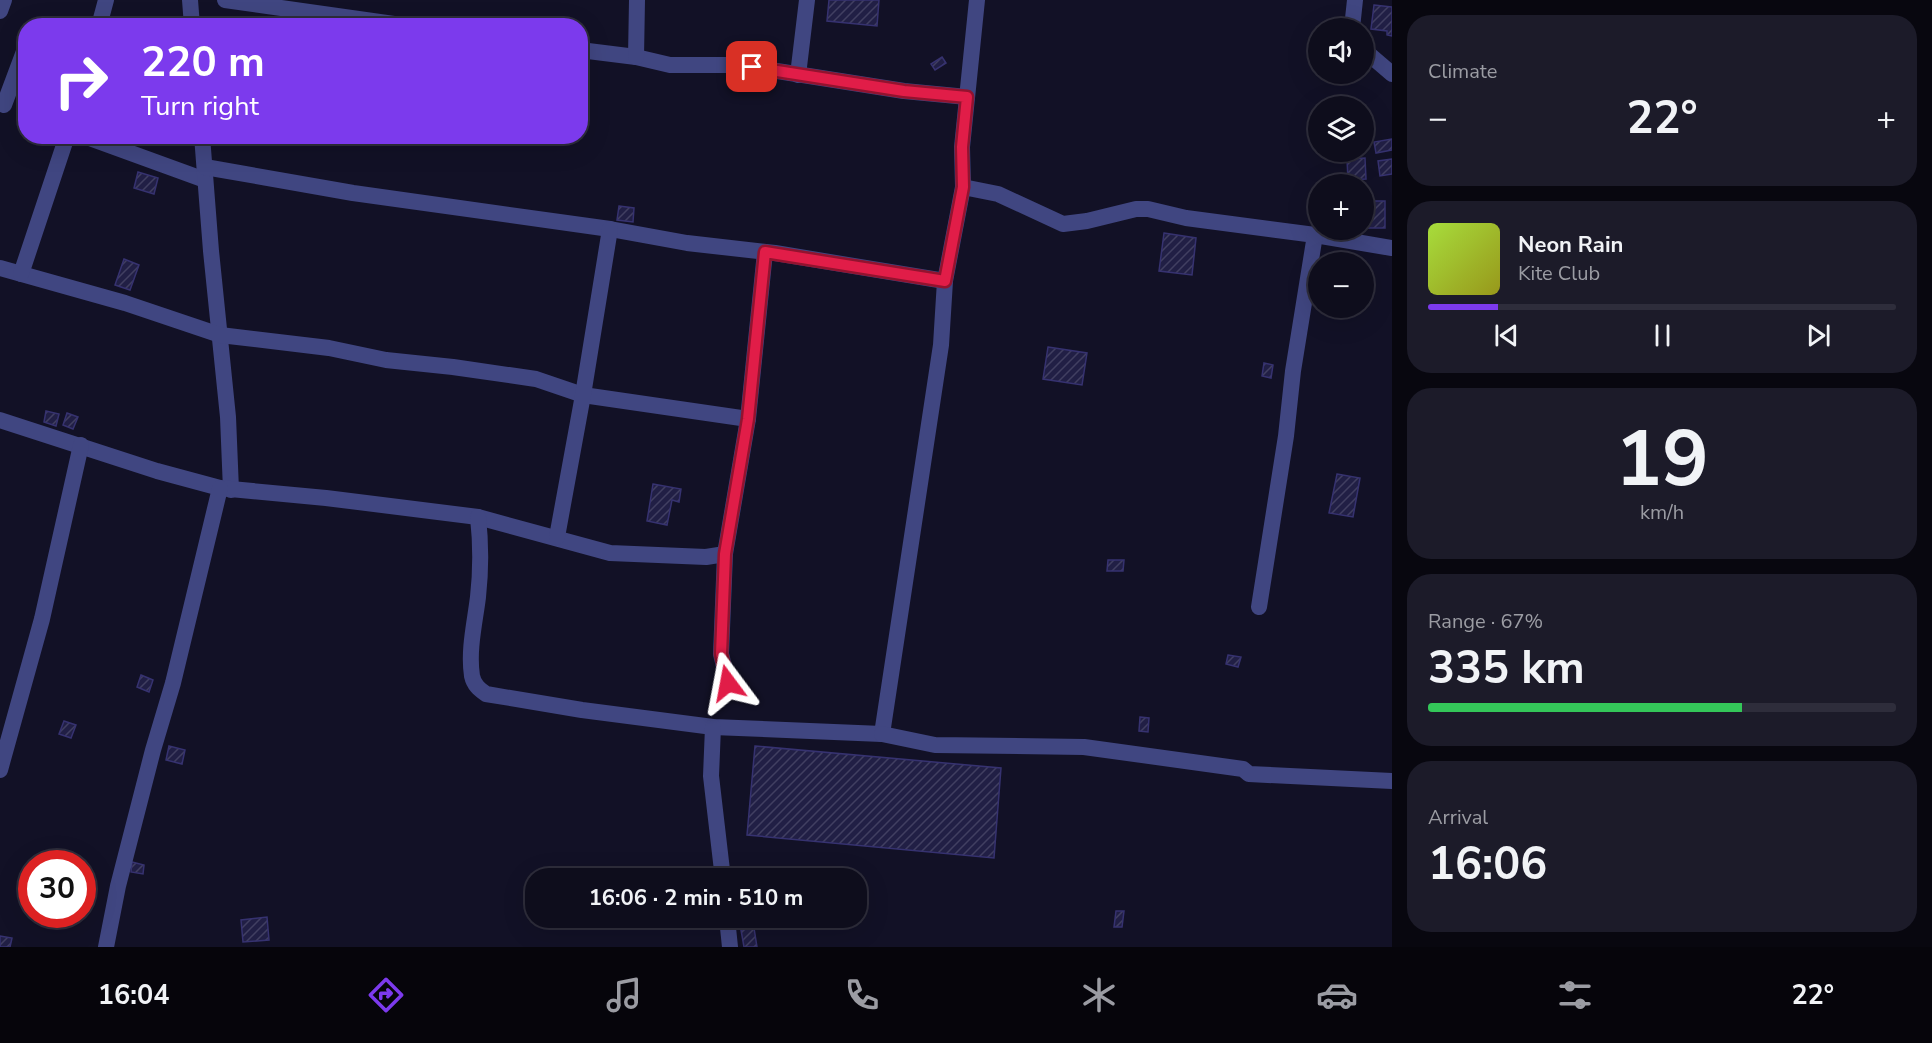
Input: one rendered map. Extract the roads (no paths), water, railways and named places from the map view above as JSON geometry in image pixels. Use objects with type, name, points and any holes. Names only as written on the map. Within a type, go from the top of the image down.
[{"type":"street","points":[[0,11],[4,0]]},
{"type":"street","points":[[101,18],[106,0]]},
{"type":"street","points":[[190,0],[191,18]]},
{"type":"street","points":[[225,0],[352,18]]},
{"type":"street","points":[[636,57],[637,0]]},
{"type":"street","points":[[798,75],[807,0]]},
{"type":"street","points":[[882,734],[940,345],[945,281],[963,187],[962,147],[977,0]]},
{"type":"street","points":[[1353,18],[1355,0]]},
{"type":"street","points":[[588,51],[636,57],[670,65],[728,64],[904,91],[967,97]]},
{"type":"street","points":[[1374,59],[1392,74]]},
{"type":"street","points":[[4,95],[18,64]]},
{"type":"street","points":[[21,274],[64,144]]},
{"type":"street","points":[[109,144],[205,174],[610,229],[687,243],[765,252],[945,281]]},
{"type":"street","points":[[106,947],[118,886],[153,750],[226,489],[228,417],[203,144]]},
{"type":"street","points":[[963,187],[998,194],[1063,224],[1087,221],[1136,209],[1148,209],[1186,218],[1308,234]]},
{"type":"street","points":[[557,537],[610,229]]},
{"type":"street","points":[[1259,607],[1314,240]]},
{"type":"street","points":[[1345,240],[1392,248]]},
{"type":"street","points":[[728,683],[721,654],[725,554],[748,419],[765,252]]},
{"type":"street","points":[[0,268],[125,303],[220,335],[329,348],[386,360],[536,379],[583,395],[748,419]]},
{"type":"street","points":[[0,420],[157,471],[226,489],[326,498],[478,517],[610,553],[661,557],[706,557],[725,554]]},
{"type":"street","points":[[0,770],[42,619],[81,445]]},
{"type":"street","points":[[478,517],[481,546],[471,649],[472,677],[477,688],[486,694],[582,710],[713,727],[882,734],[935,745],[1084,747],[1243,769],[1249,774],[1392,781]]},
{"type":"street","points":[[713,727],[711,776],[722,868]]},
{"type":"street","points":[[728,928],[730,947]]}]
